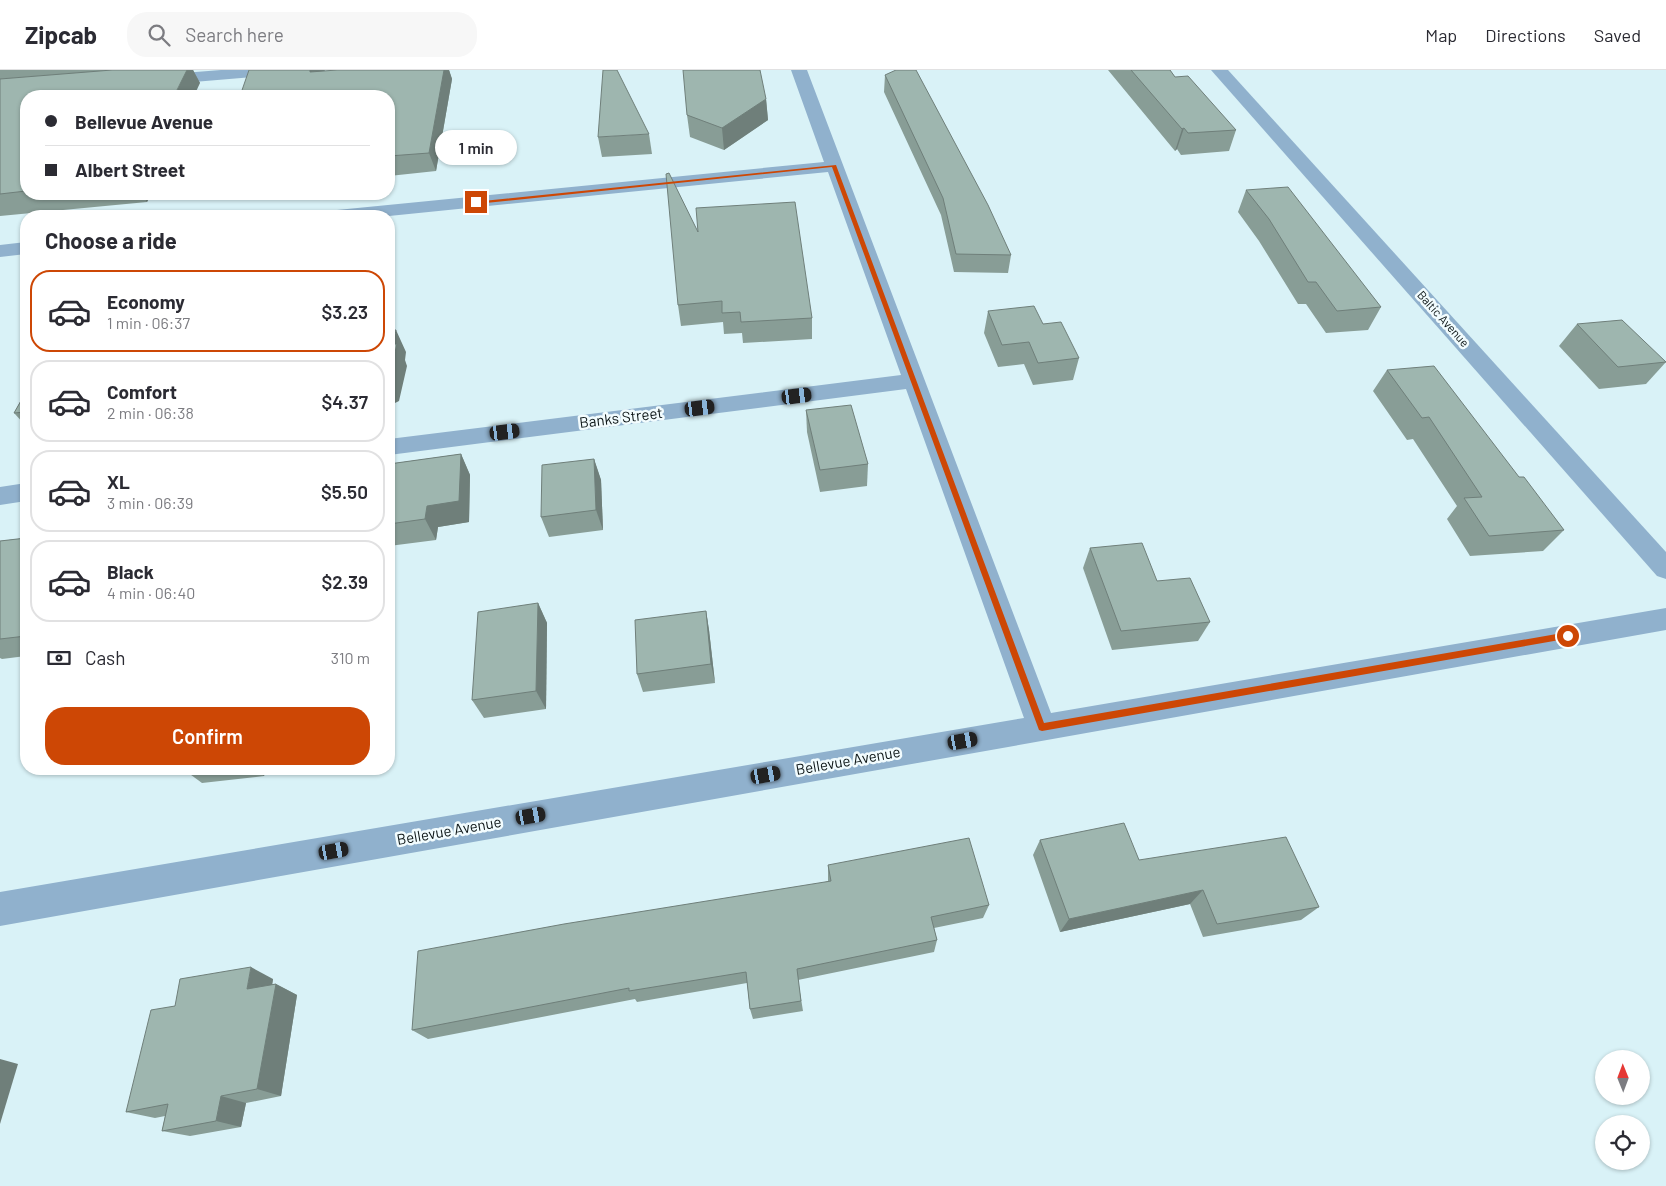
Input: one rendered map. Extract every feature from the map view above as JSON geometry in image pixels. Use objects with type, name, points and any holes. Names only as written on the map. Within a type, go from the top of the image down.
[{"type":"street","points":[[138,82],[277,70]]},
{"type":"street","points":[[799,70],[1042,727]]},
{"type":"street","name":"Baltic Avenue","points":[[1219,70],[1666,569]]},
{"type":"street","points":[[395,210],[834,166]]},
{"type":"street","points":[[0,250],[20,248]]},
{"type":"street","name":"Banks Street","points":[[395,446],[914,381]]},
{"type":"street","points":[[0,496],[20,493]]},
{"type":"street","name":"Bellevue Avenue","points":[[0,909],[1666,619]]},
{"type":"building","points":[[112,70],[187,70],[177,90],[20,90],[20,192],[0,194],[0,79]]},
{"type":"building","points":[[249,70],[310,70],[310,72],[337,70],[444,70],[429,153],[395,156],[395,90],[242,90]]},
{"type":"building","points":[[603,70],[617,70],[649,134],[598,137]]},
{"type":"building","points":[[683,70],[760,70],[766,99],[722,128],[687,115]]},
{"type":"building","points":[[896,70],[916,70],[988,205],[1011,255],[956,254],[943,198],[885,75]]},
{"type":"building","points":[[1131,70],[1170,70],[1175,77],[1188,76],[1236,130],[1188,133],[1184,128],[1182,129]]},
{"type":"building","points":[[669,173],[698,232],[696,208],[795,202],[812,318],[741,322],[740,312],[722,313],[722,301],[678,305],[666,174]]},
{"type":"building","points":[[1288,187],[1381,307],[1337,311],[1316,282],[1308,282],[1269,219],[1246,190]]},
{"type":"building","points":[[1034,306],[1043,324],[1061,322],[1079,358],[1038,363],[1029,342],[1002,345],[988,311]]},
{"type":"building","points":[[1622,320],[1666,362],[1618,367],[1577,324]]},
{"type":"building","points":[[1434,366],[1519,477],[1524,477],[1564,530],[1489,536],[1464,498],[1482,497],[1429,417],[1422,418],[1387,370]]},
{"type":"building","points":[[20,402],[20,412],[14,413]]},
{"type":"building","points":[[851,405],[868,464],[820,470],[806,410]]},
{"type":"building","points":[[461,454],[459,501],[427,506],[425,519],[395,523],[395,463]]},
{"type":"building","points":[[594,459],[596,510],[541,517],[542,465]]},
{"type":"building","points":[[20,539],[20,637],[0,639],[0,541]]},
{"type":"building","points":[[1142,543],[1157,581],[1190,578],[1210,622],[1121,631],[1090,548]]},
{"type":"building","points":[[538,603],[536,691],[472,700],[478,612]]},
{"type":"building","points":[[706,611],[711,664],[637,674],[635,620]]},
{"type":"building","points":[[1124,823],[1139,860],[1286,837],[1319,907],[1217,924],[1203,890],[1069,919],[1040,840]]},
{"type":"building","points":[[969,838],[989,905],[931,917],[937,940],[797,969],[801,1001],[750,1009],[746,972],[629,991],[629,988],[412,1030],[418,951],[564,924],[831,881],[828,865]]},
{"type":"building","points":[[251,967],[247,989],[276,984],[257,1089],[221,1096],[216,1121],[162,1131],[168,1104],[126,1112],[151,1010],[175,1006],[180,979]]},
{"type":"route","points":[[476,202],[834,166],[1042,727],[1568,636]]}]
